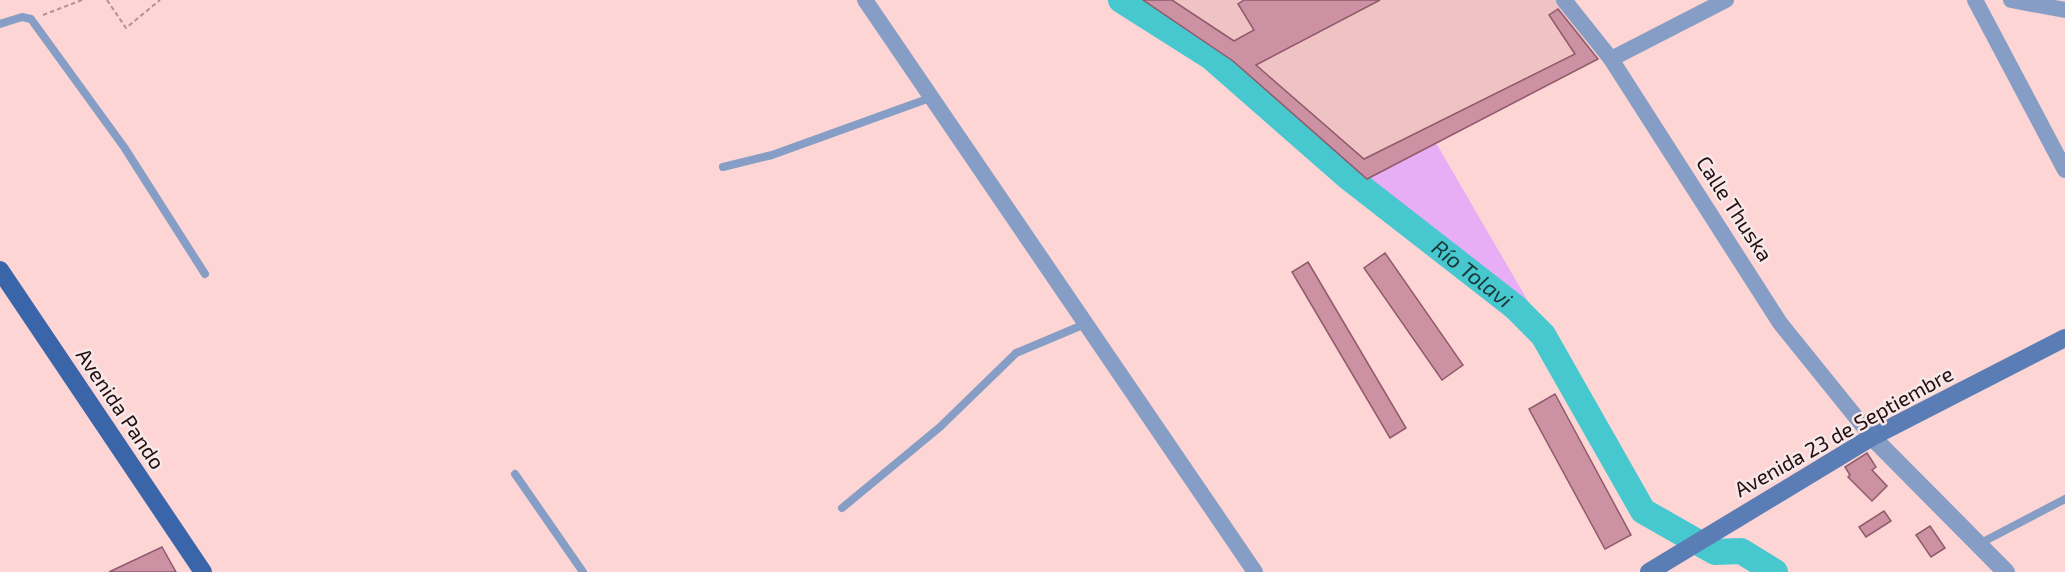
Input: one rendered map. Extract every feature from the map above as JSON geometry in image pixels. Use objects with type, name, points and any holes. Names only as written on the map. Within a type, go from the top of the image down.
[{"type":"main road","name":"Avenida Pando","points":[[0,270],[203,572]]},
{"type":"main road","name":"Avenida 23 de Septiembre","points":[[1649,572],[1872,437],[2065,338]]},
{"type":"street","points":[[865,0],[1255,572]]},
{"type":"street","name":"Calle Thuska","points":[[1564,0],[1611,59],[1780,323],[1872,437]]},
{"type":"street","points":[[1611,59],[1726,0]]},
{"type":"street","points":[[1975,0],[2065,170]]},
{"type":"street","points":[[2011,0],[2065,10]]},
{"type":"street","points":[[1872,437],[2006,572]]},
{"type":"lane","points":[[0,24],[22,17],[31,19],[124,147],[206,274]]},
{"type":"lane","points":[[723,167],[772,155],[930,98]]},
{"type":"lane","points":[[842,508],[940,427],[1016,353],[1086,324]]},
{"type":"lane","points":[[515,474],[583,572]]},
{"type":"lane","points":[[1979,544],[2065,499]]},
{"type":"path","points":[[31,19],[82,0]]},
{"type":"path","points":[[107,0],[126,28],[160,0]]},
{"type":"shaded area","points":[[1143,0],[1557,0],[1598,59],[1367,179],[1233,61]]},
{"type":"shaded area","points":[[1436,143],[1529,303],[1367,179]]},
{"type":"building","points":[[1143,0],[1172,0],[1234,41],[1254,30],[1238,4],[1244,0],[1380,0],[1256,65],[1364,159],[1575,54],[1549,15],[1558,9],[1598,59],[1367,179],[1233,61]]},
{"type":"building","points":[[1385,253],[1463,365],[1442,380],[1364,268]]},
{"type":"building","points":[[1308,262],[1406,428],[1390,438],[1292,272]]},
{"type":"building","points":[[1555,394],[1631,535],[1605,549],[1529,409]]},
{"type":"building","points":[[1867,453],[1876,467],[1872,470],[1887,486],[1872,501],[1848,477],[1850,475],[1845,467]]},
{"type":"building","points":[[1884,511],[1891,521],[1866,537],[1859,527]]},
{"type":"building","points":[[1930,526],[1945,548],[1931,557],[1916,535]]},
{"type":"building","points":[[162,547],[176,572],[109,572]]},
{"type":"waterway","name":"Río Tolavi","points":[[1121,0],[1211,57],[1348,177],[1515,307],[1543,335],[1643,511],[1715,552],[1741,551],[1775,572]]}]
